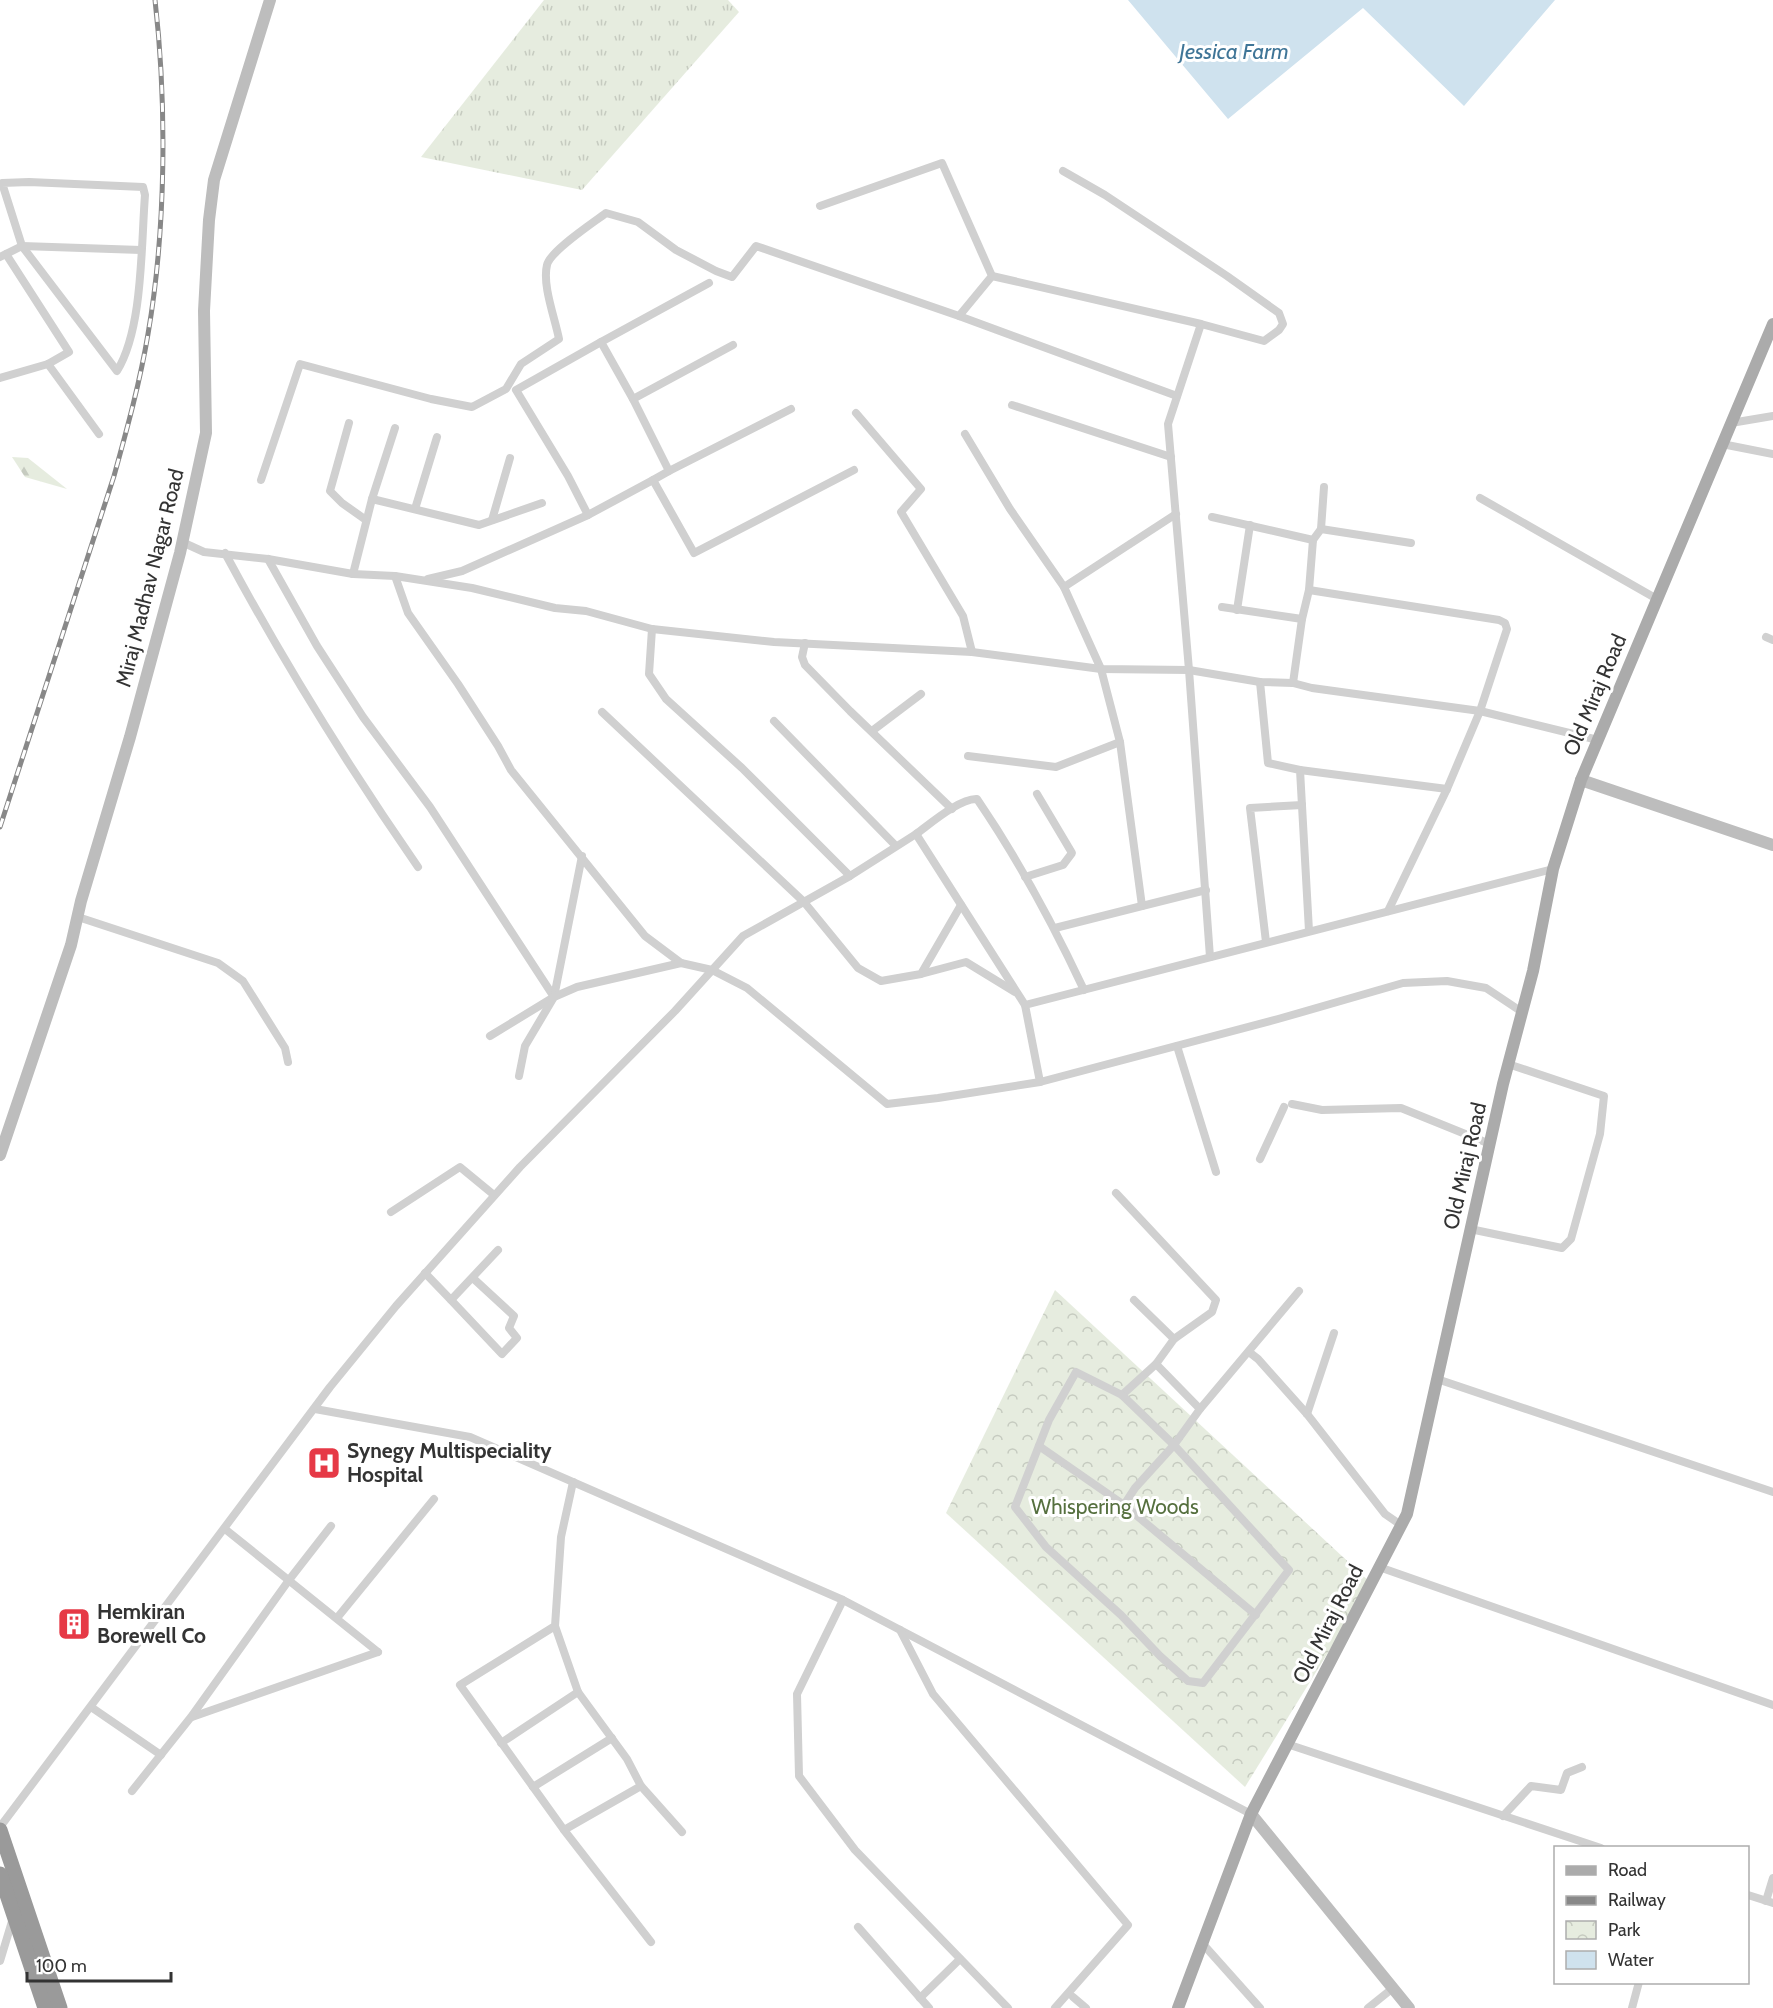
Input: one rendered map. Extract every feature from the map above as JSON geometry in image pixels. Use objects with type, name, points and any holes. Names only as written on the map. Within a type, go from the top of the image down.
[{"type":"highway","points":[[0,1829],[60,2008]]},
{"type":"highway","points":[[0,1874],[45,2008]]},
{"type":"main road","name":"Old Miraj Road","points":[[1180,2006],[1251,1814],[1407,1514],[1508,1064],[1533,971],[1553,869],[1581,780],[1773,324]]},
{"type":"street","name":"Miraj Madhav Nagar Road","points":[[0,1155],[71,945],[182,542],[206,433],[204,310],[209,220],[214,180],[270,0]]},
{"type":"street","points":[[820,206],[942,164],[992,276]]},
{"type":"street","points":[[992,276],[1201,324],[1264,341],[1279,330],[1283,324],[1279,313],[1105,195],[1063,171]]},
{"type":"street","points":[[2,183],[143,187],[146,195],[136,315],[126,357],[117,371],[22,246],[2,183]]},
{"type":"street","points":[[261,480],[300,364],[431,399],[472,407],[506,389],[521,364],[559,339],[546,282],[547,263],[560,247],[606,213],[638,222],[676,250],[732,277],[756,246],[959,316],[1177,396]]},
{"type":"street","points":[[0,378],[48,364],[69,352],[3,255],[22,246],[141,250]]},
{"type":"street","points":[[959,316],[992,276]]},
{"type":"street","points":[[588,515],[568,476],[516,390],[709,282]]},
{"type":"street","points":[[1201,324],[1168,424],[1210,957]]},
{"type":"street","points":[[601,342],[669,471]]},
{"type":"street","points":[[633,399],[734,345]]},
{"type":"street","points":[[48,364],[99,434]]},
{"type":"street","points":[[1012,405],[1171,457]]},
{"type":"street","points":[[422,580],[462,571],[588,515],[791,409]]},
{"type":"street","points":[[856,413],[921,489],[901,512],[963,616],[972,652]]},
{"type":"street","points":[[1731,423],[1773,416]]},
{"type":"street","points":[[349,423],[330,491],[342,503],[366,520]]},
{"type":"street","points":[[353,574],[372,499],[395,428]]},
{"type":"street","points":[[965,434],[1010,509],[1064,587],[1101,669],[1120,742],[1142,906]]},
{"type":"street","points":[[415,509],[437,437]]},
{"type":"street","points":[[1722,444],[1773,454]]},
{"type":"street","points":[[492,520],[510,458]]},
{"type":"street","points":[[653,480],[694,554],[854,470]]},
{"type":"street","points":[[1293,683],[1302,619],[1309,590],[1313,540],[1321,529],[1324,487]]},
{"type":"street","points":[[1480,498],[1657,598]]},
{"type":"street","points":[[372,499],[479,525],[542,503]]},
{"type":"street","points":[[1064,587],[1176,514]]},
{"type":"street","points":[[1212,518],[1313,540]]},
{"type":"street","points":[[1237,610],[1250,525]]},
{"type":"street","points":[[1321,529],[1411,543]]},
{"type":"street","points":[[182,542],[204,552],[268,559],[353,574],[395,576],[472,588],[555,608],[586,611],[652,629],[805,643],[972,652],[1101,669],[1189,670],[1260,682],[1293,683],[1312,688],[1480,711],[1598,740]]},
{"type":"street","points":[[225,553],[260,619],[418,867]]},
{"type":"street","points":[[268,559],[318,646],[358,708],[429,807],[554,997]]},
{"type":"street","points":[[395,576],[408,613],[464,693],[511,770],[645,936],[681,963],[712,970],[747,988],[887,1104],[1040,1082],[1278,1019],[1402,983],[1447,981],[1486,988],[1522,1012]]},
{"type":"street","points":[[1309,590],[1505,622],[1507,629],[1480,711],[1447,789],[1388,911]]},
{"type":"street","points":[[1222,607],[1302,619]]},
{"type":"street","points":[[652,629],[649,674],[666,699],[742,768],[850,876]]},
{"type":"street","points":[[805,643],[802,657],[805,665],[952,809]]},
{"type":"street","points":[[1260,682],[1268,763],[1300,770],[1447,789]]},
{"type":"street","points":[[872,731],[921,694]]},
{"type":"street","points":[[602,712],[804,902],[858,968],[881,981],[921,974],[966,962],[1019,995]]},
{"type":"street","points":[[774,721],[895,845]]},
{"type":"street","points":[[968,756],[1056,766],[1120,742]]},
{"type":"street","points":[[1300,770],[1309,931]]},
{"type":"street","points":[[1581,780],[1773,845]]},
{"type":"street","points":[[1025,877],[1063,865],[1072,853],[1037,794]]},
{"type":"street","points":[[0,1829],[352,1360],[424,1273],[520,1167],[675,1011],[743,936],[850,876],[952,809],[970,799],[976,799],[1055,928],[1084,990]]},
{"type":"street","points":[[1266,942],[1250,808],[1302,805]]},
{"type":"street","points":[[916,834],[1025,1005],[1040,1082]]},
{"type":"street","points":[[519,1076],[525,1046],[554,997],[582,856]]},
{"type":"street","points":[[1025,1005],[1553,869]]},
{"type":"street","points":[[1055,928],[1206,890]]},
{"type":"street","points":[[921,974],[961,905]]},
{"type":"street","points":[[78,917],[218,963],[243,981],[285,1048],[288,1062]]},
{"type":"street","points":[[490,1036],[554,997],[578,987],[681,963]]},
{"type":"street","points":[[1177,1046],[1216,1172]]},
{"type":"street","points":[[1470,1230],[1562,1248],[1571,1239],[1600,1134],[1604,1096],[1508,1064]]},
{"type":"street","points":[[1260,1159],[1288,1106],[1322,1110],[1401,1108],[1490,1144]]},
{"type":"street","points":[[391,1212],[460,1167],[494,1195]]},
{"type":"street","points":[[1116,1194],[1216,1300],[1212,1311],[1174,1339],[1156,1364],[1122,1395]]},
{"type":"street","points":[[451,1300],[498,1250]]},
{"type":"street","points":[[424,1273],[502,1354],[517,1338],[509,1328],[514,1316],[474,1280]]},
{"type":"street","points":[[1124,1505],[1135,1488],[1174,1445],[1200,1409],[1299,1291]]},
{"type":"street","points":[[1134,1300],[1174,1339]]},
{"type":"street","points":[[1307,1414],[1334,1333]]},
{"type":"street","points":[[1249,1352],[1307,1414],[1384,1514],[1401,1526]]},
{"type":"street","points":[[1156,1364],[1200,1409]]},
{"type":"street","points":[[1076,1372],[1122,1395],[1174,1445],[1289,1570],[1203,1683],[1188,1681],[1160,1656],[1121,1615],[1046,1547],[1015,1507],[1049,1420],[1076,1372]]},
{"type":"street","points":[[1437,1380],[1772,1491]]},
{"type":"street","points":[[315,1409],[470,1437],[843,1600],[1251,1814],[1409,2008]]},
{"type":"street","points":[[1039,1446],[1124,1505],[1256,1615]]},
{"type":"street","points":[[573,1482],[561,1537],[555,1626],[578,1692],[627,1759],[641,1786],[682,1832]]},
{"type":"street","points":[[337,1618],[434,1499]]},
{"type":"street","points":[[132,1791],[191,1717],[289,1580],[331,1526]]},
{"type":"street","points":[[191,1717],[378,1652],[225,1529]]},
{"type":"street","points":[[1379,1567],[1773,1705]]},
{"type":"street","points":[[843,1600],[797,1694],[799,1776],[855,1850],[1008,2008]]},
{"type":"street","points":[[555,1626],[460,1685],[564,1830],[651,1942]]},
{"type":"street","points":[[900,1630],[933,1694],[1128,1925],[1055,2008]]},
{"type":"street","points":[[501,1743],[578,1692]]},
{"type":"street","points":[[91,1707],[161,1755]]},
{"type":"street","points":[[533,1788],[612,1738]]},
{"type":"street","points":[[1287,1744],[1595,1846]]},
{"type":"street","points":[[1503,1816],[1531,1786],[1561,1790],[1567,1773],[1582,1767]]},
{"type":"street","points":[[564,1830],[641,1786]]},
{"type":"street","points":[[1749,1895],[1770,1902],[1773,1878]]},
{"type":"street","points":[[0,1961],[14,1916],[24,1901]]},
{"type":"street","points":[[858,1927],[929,2008]]},
{"type":"street","points":[[1202,1942],[1260,2008]]},
{"type":"street","points":[[920,1998],[960,1959]]},
{"type":"street","points":[[1632,2008],[1639,1984]]},
{"type":"street","points":[[1368,2008],[1393,1988]]},
{"type":"street","points":[[1073,1997],[1086,2008]]},
{"type":"green space","points":[[544,0],[728,0],[739,12],[582,190],[421,157]]},
{"type":"green space","points":[[12,457],[28,458],[67,489],[25,477]]},
{"type":"green space","name":"Whispering Woods","points":[[1055,1290],[1371,1583],[1245,1787],[946,1513]]},
{"type":"water","name":"Jessica Farm","points":[[1128,0],[1555,0],[1464,106],[1363,8],[1228,119]]},
{"type":"railway","points":[[0,827],[114,476],[145,352],[158,253],[163,167],[162,82],[155,0]]},
{"type":"place","name":"Synegy Multispeciality Hospital","points":[[324,1463]]},
{"type":"place","name":"Hemkiran Borewell Co","points":[[74,1624]]}]
